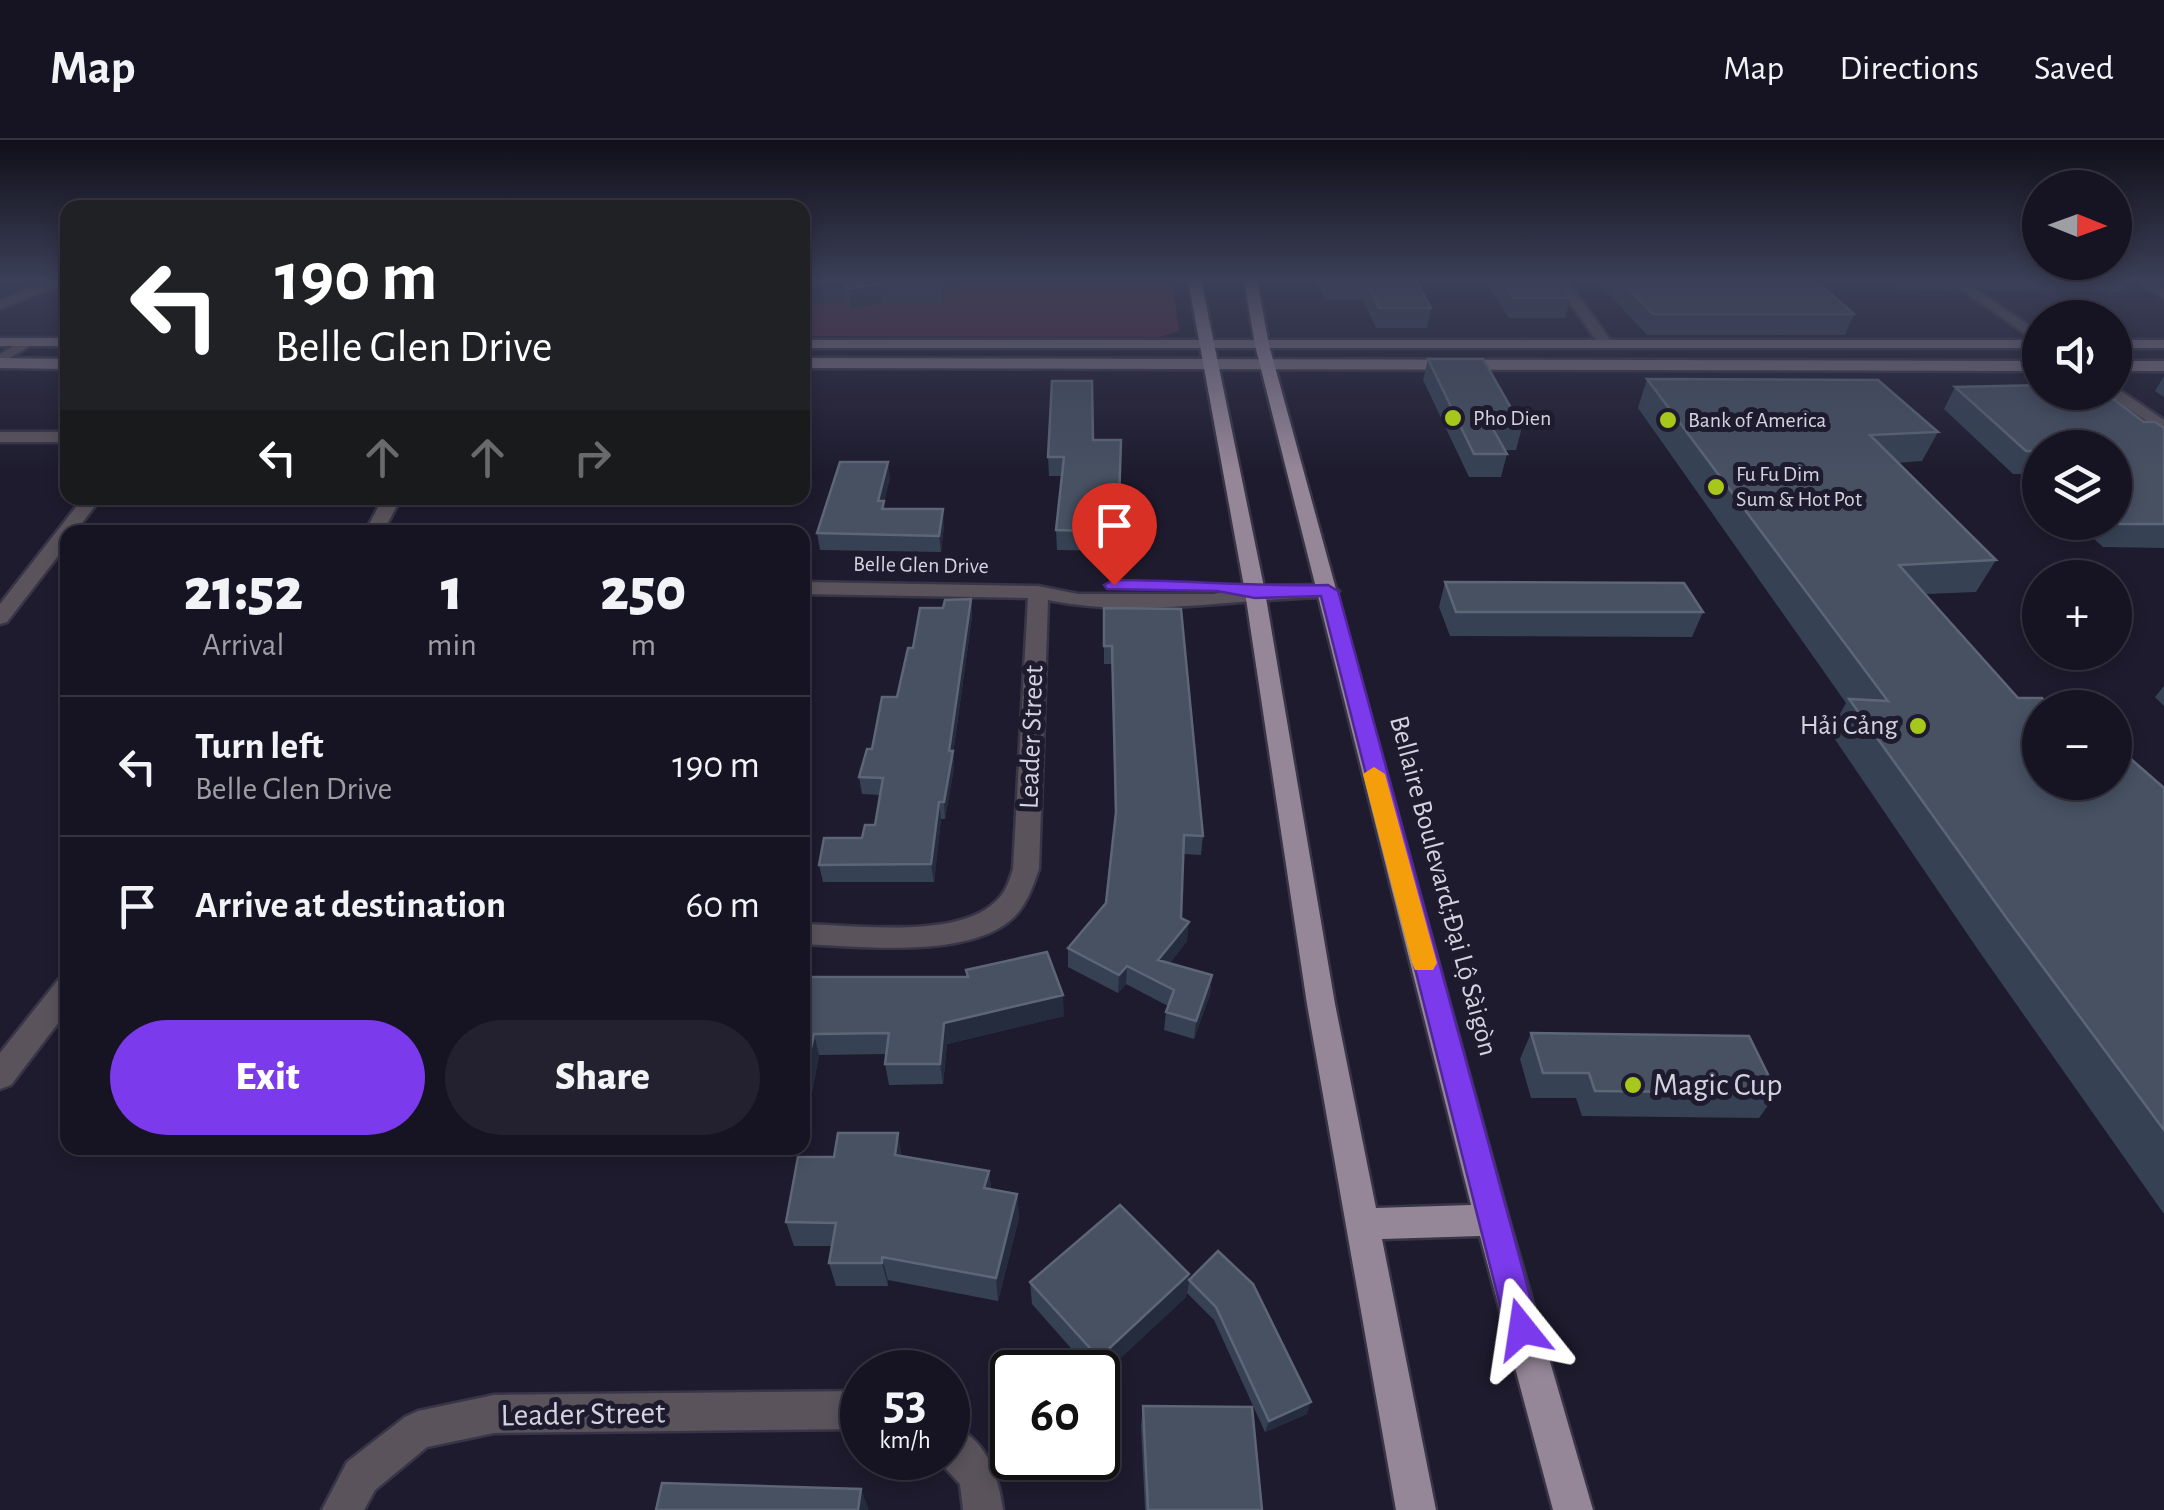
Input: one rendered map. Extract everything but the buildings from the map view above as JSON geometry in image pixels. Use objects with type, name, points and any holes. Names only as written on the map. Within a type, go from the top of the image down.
[{"type":"main road","points":[[810,344],[1208,355],[1267,365],[2022,366]]},
{"type":"main road","points":[[810,363],[826,344]]},
{"type":"main road","points":[[1206,344],[1255,592],[1320,1004],[1416,1510]]},
{"type":"main road","points":[[1555,344],[1570,366]]},
{"type":"main road","points":[[810,363],[1208,355],[1262,345],[1620,344]]},
{"type":"main road","points":[[2132,344],[2164,344]]},
{"type":"main road","name":"Bellaire Boulevard;Đại Lộ Sàigòn","points":[[1262,345],[1492,1220],[1573,1510]]},
{"type":"main road","points":[[0,361],[60,364]]},
{"type":"main road","points":[[2132,366],[2164,366]]},
{"type":"main road","points":[[1364,1224],[1492,1220]]},
{"type":"street","points":[[0,361],[26,344]]},
{"type":"street","points":[[2132,404],[2164,428]]},
{"type":"street","points":[[0,437],[60,437]]},
{"type":"street","points":[[71,525],[87,505]]},
{"type":"street","points":[[0,618],[60,540]]},
{"type":"street","name":"Belle Glen Drive","points":[[810,588],[1038,592],[1098,600],[1213,600],[1255,592],[1328,591]]},
{"type":"street","name":"Leader Street","points":[[810,934],[959,931],[996,916],[1009,905],[1026,869],[1038,592]]},
{"type":"street","points":[[0,1076],[60,998]]},
{"type":"street","name":"Leader Street","points":[[342,1510],[361,1476],[418,1430],[494,1414],[840,1410]]},
{"type":"street","points":[[970,1466],[979,1476],[984,1510]]},
{"type":"slow traffic","points":[[1374,774],[1424,963]]},
{"type":"place","name":"Pho Dien","points":[[1453,418]]},
{"type":"place","name":"Bank of America","points":[[1668,420]]},
{"type":"place","name":"Fu Fu Dim Sum & Hot Pot","points":[[1716,487]]},
{"type":"place","name":"Hải Cảng","points":[[1918,726]]},
{"type":"place","name":"Magic Cup","points":[[1633,1085]]},
{"type":"route","points":[[1114,585],[1217,586],[1255,592],[1328,591],[1522,1329]]}]
